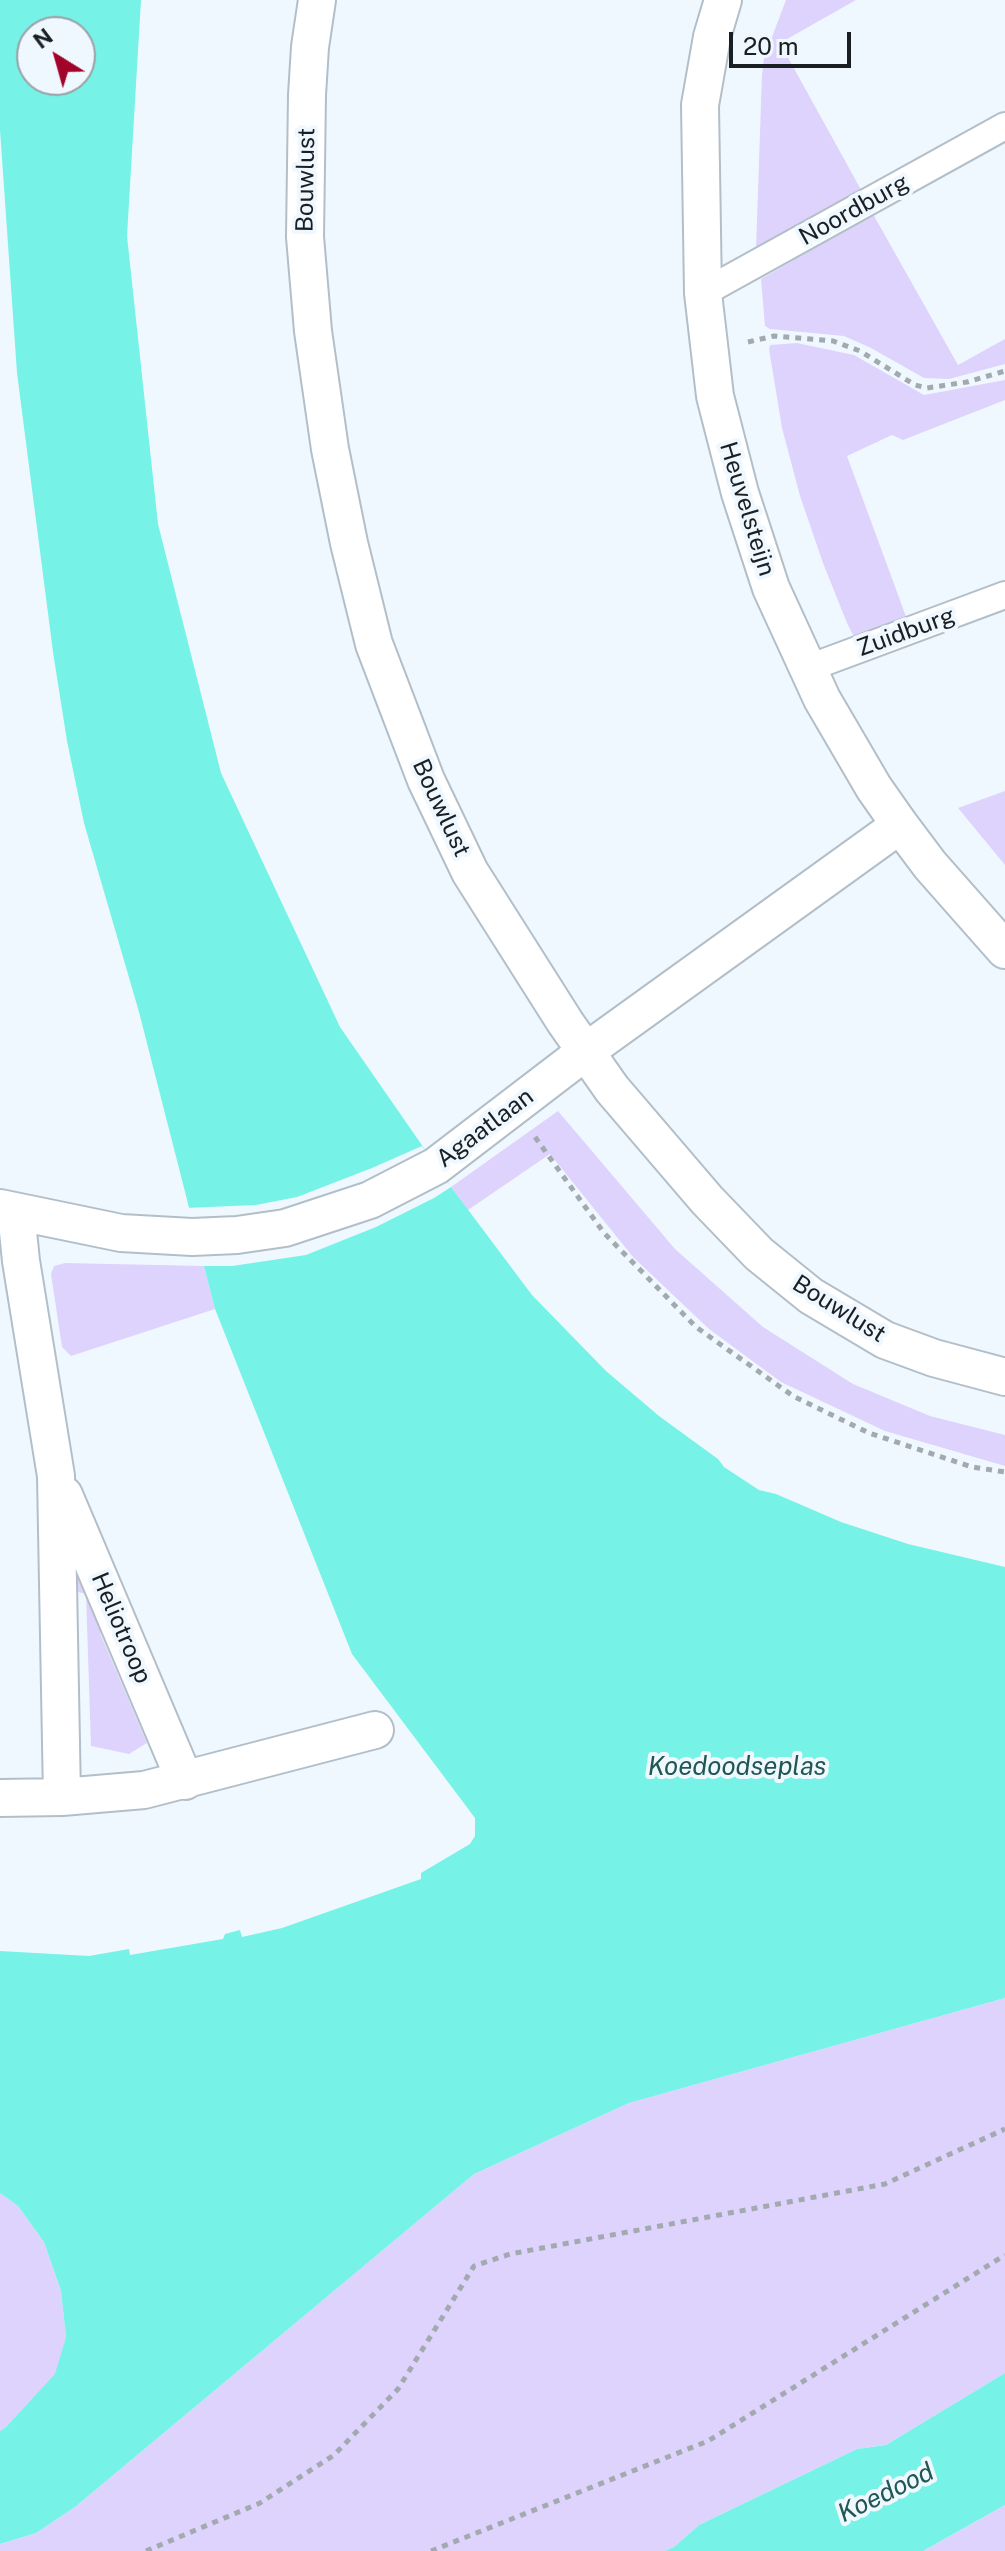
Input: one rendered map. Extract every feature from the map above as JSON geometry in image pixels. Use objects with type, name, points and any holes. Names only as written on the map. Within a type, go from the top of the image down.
[{"type":"street","name":"Bouwlust","points":[[317,0],[307,95],[305,237],[308,286],[330,449],[361,596],[387,684],[426,780],[470,872],[585,1052],[634,1116],[759,1254],[811,1296],[864,1329],[903,1348],[1005,1377]]},
{"type":"street","name":"Heuvelsteijn","points":[[723,0],[712,37],[700,105],[703,293],[708,352],[721,422],[752,532],[771,588],[806,669],[874,788],[930,865],[1005,950]]},
{"type":"street","name":"Noordburg","points":[[703,293],[1005,126]]},
{"type":"street","name":"Zuidburg","points":[[806,669],[1005,595]]},
{"type":"street","name":"Agaatlaan","points":[[8,1210],[121,1233],[157,1237],[237,1235],[285,1228],[370,1200],[436,1166],[585,1052],[900,825]]},
{"type":"street","name":"Heliotroop","points":[[8,1210],[21,1261],[56,1476],[62,1797]]},
{"type":"street","name":"Heliotroop","points":[[56,1476],[185,1781]]},
{"type":"street","points":[[0,1798],[62,1797],[144,1790],[375,1730]]},
{"type":"path","points":[[708,352],[774,336],[833,341],[860,351],[915,385],[927,388],[967,382],[1005,371]]},
{"type":"path","points":[[514,1108],[604,1233],[696,1327],[793,1396],[869,1433],[972,1467],[1005,1472]]},
{"type":"path","points":[[146,2551],[260,2503],[334,2455],[398,2389],[474,2266],[510,2254],[885,2184],[1005,2129]]},
{"type":"path","points":[[431,2551],[708,2441],[1005,2255]]},
{"type":"shaded area","points":[[786,0],[856,0],[780,43],[865,197],[759,253],[756,249],[762,74],[764,58]]},
{"type":"shaded area","points":[[873,214],[958,365],[1005,339],[1005,364],[949,379],[924,378],[844,336],[765,326],[761,279]]},
{"type":"shaded area","points":[[797,343],[854,355],[924,395],[1005,380],[1005,400],[903,440],[892,435],[847,456],[908,622],[863,638],[853,635],[823,563],[800,496],[782,428],[769,349],[770,345]]},
{"type":"shaded area","points":[[1005,791],[1005,865],[958,808]]},
{"type":"shaded area","points":[[558,1111],[675,1249],[763,1327],[853,1384],[930,1416],[1005,1435],[1005,1466],[885,1431],[781,1382],[709,1329],[633,1257],[550,1154],[468,1210],[451,1187]]},
{"type":"shaded area","points":[[65,1263],[204,1266],[215,1309],[71,1356],[62,1347],[51,1274],[54,1266]]},
{"type":"shaded area","points":[[71,1551],[110,1627],[100,1633],[147,1743],[129,1754],[91,1746],[86,1594],[74,1591]]},
{"type":"shaded area","points":[[1005,1998],[1005,2373],[886,2445],[857,2449],[699,2525],[665,2551],[0,2551],[0,2544],[36,2533],[75,2507],[474,2174],[629,2103]]},
{"type":"shaded area","points":[[0,2193],[18,2206],[44,2242],[61,2291],[66,2337],[56,2374],[0,2431]]},
{"type":"shaded area","points":[[1005,2505],[1005,2551],[923,2551],[975,2522]]},
{"type":"water","name":"Koedoodseplas","points":[[0,0],[141,0],[127,236],[158,524],[221,773],[340,1027],[451,1187],[532,1295],[606,1371],[659,1416],[718,1459],[724,1467],[759,1490],[908,1544],[1005,1567],[1005,1998],[629,2103],[474,2174],[75,2507],[36,2533],[0,2544],[0,2431],[55,2374],[66,2337],[61,2291],[44,2242],[18,2206],[0,2193],[0,1951],[89,1956],[129,1949],[130,1955],[223,1939],[225,1934],[240,1930],[242,1937],[282,1928],[421,1879],[421,1873],[470,1844],[475,1836],[475,1818],[352,1654],[215,1309],[139,1012],[84,823],[53,652],[17,373],[0,130]]},
{"type":"water","name":"Koedood","points":[[1005,2373],[1005,2505],[923,2551],[665,2551],[699,2525],[857,2449],[886,2445]]},
{"type":"pier","points":[[422,1146],[451,1187],[434,1198],[376,1227],[306,1255],[232,1266],[199,1266],[185,1208],[256,1205],[297,1197]]}]
